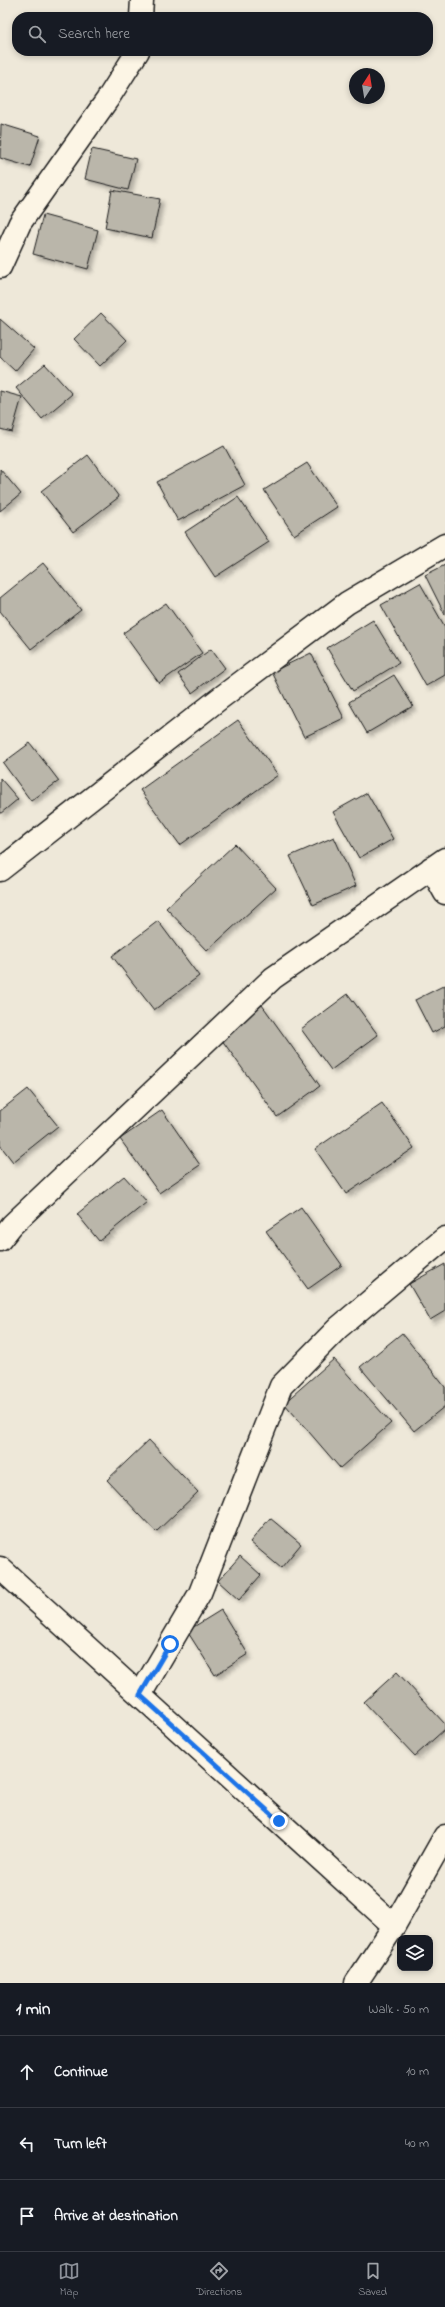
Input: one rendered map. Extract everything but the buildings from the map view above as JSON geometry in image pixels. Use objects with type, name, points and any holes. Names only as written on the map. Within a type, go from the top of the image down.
[{"type":"street","points":[[142,0],[142,12]]},
{"type":"street","points":[[0,267],[20,223],[108,100],[135,56]]},
{"type":"street","points":[[0,870],[219,699],[341,608],[445,545]]},
{"type":"street","points":[[0,1240],[12,1225],[273,978],[438,864],[445,893]]},
{"type":"street","points":[[140,1695],[200,1592],[281,1386],[338,1328],[445,1238]]},
{"type":"street","points":[[0,1568],[394,1926]]},
{"type":"street","points":[[356,1983],[394,1926],[445,1836]]},
{"type":"route","points":[[170,1644],[140,1695],[279,1821]]}]
